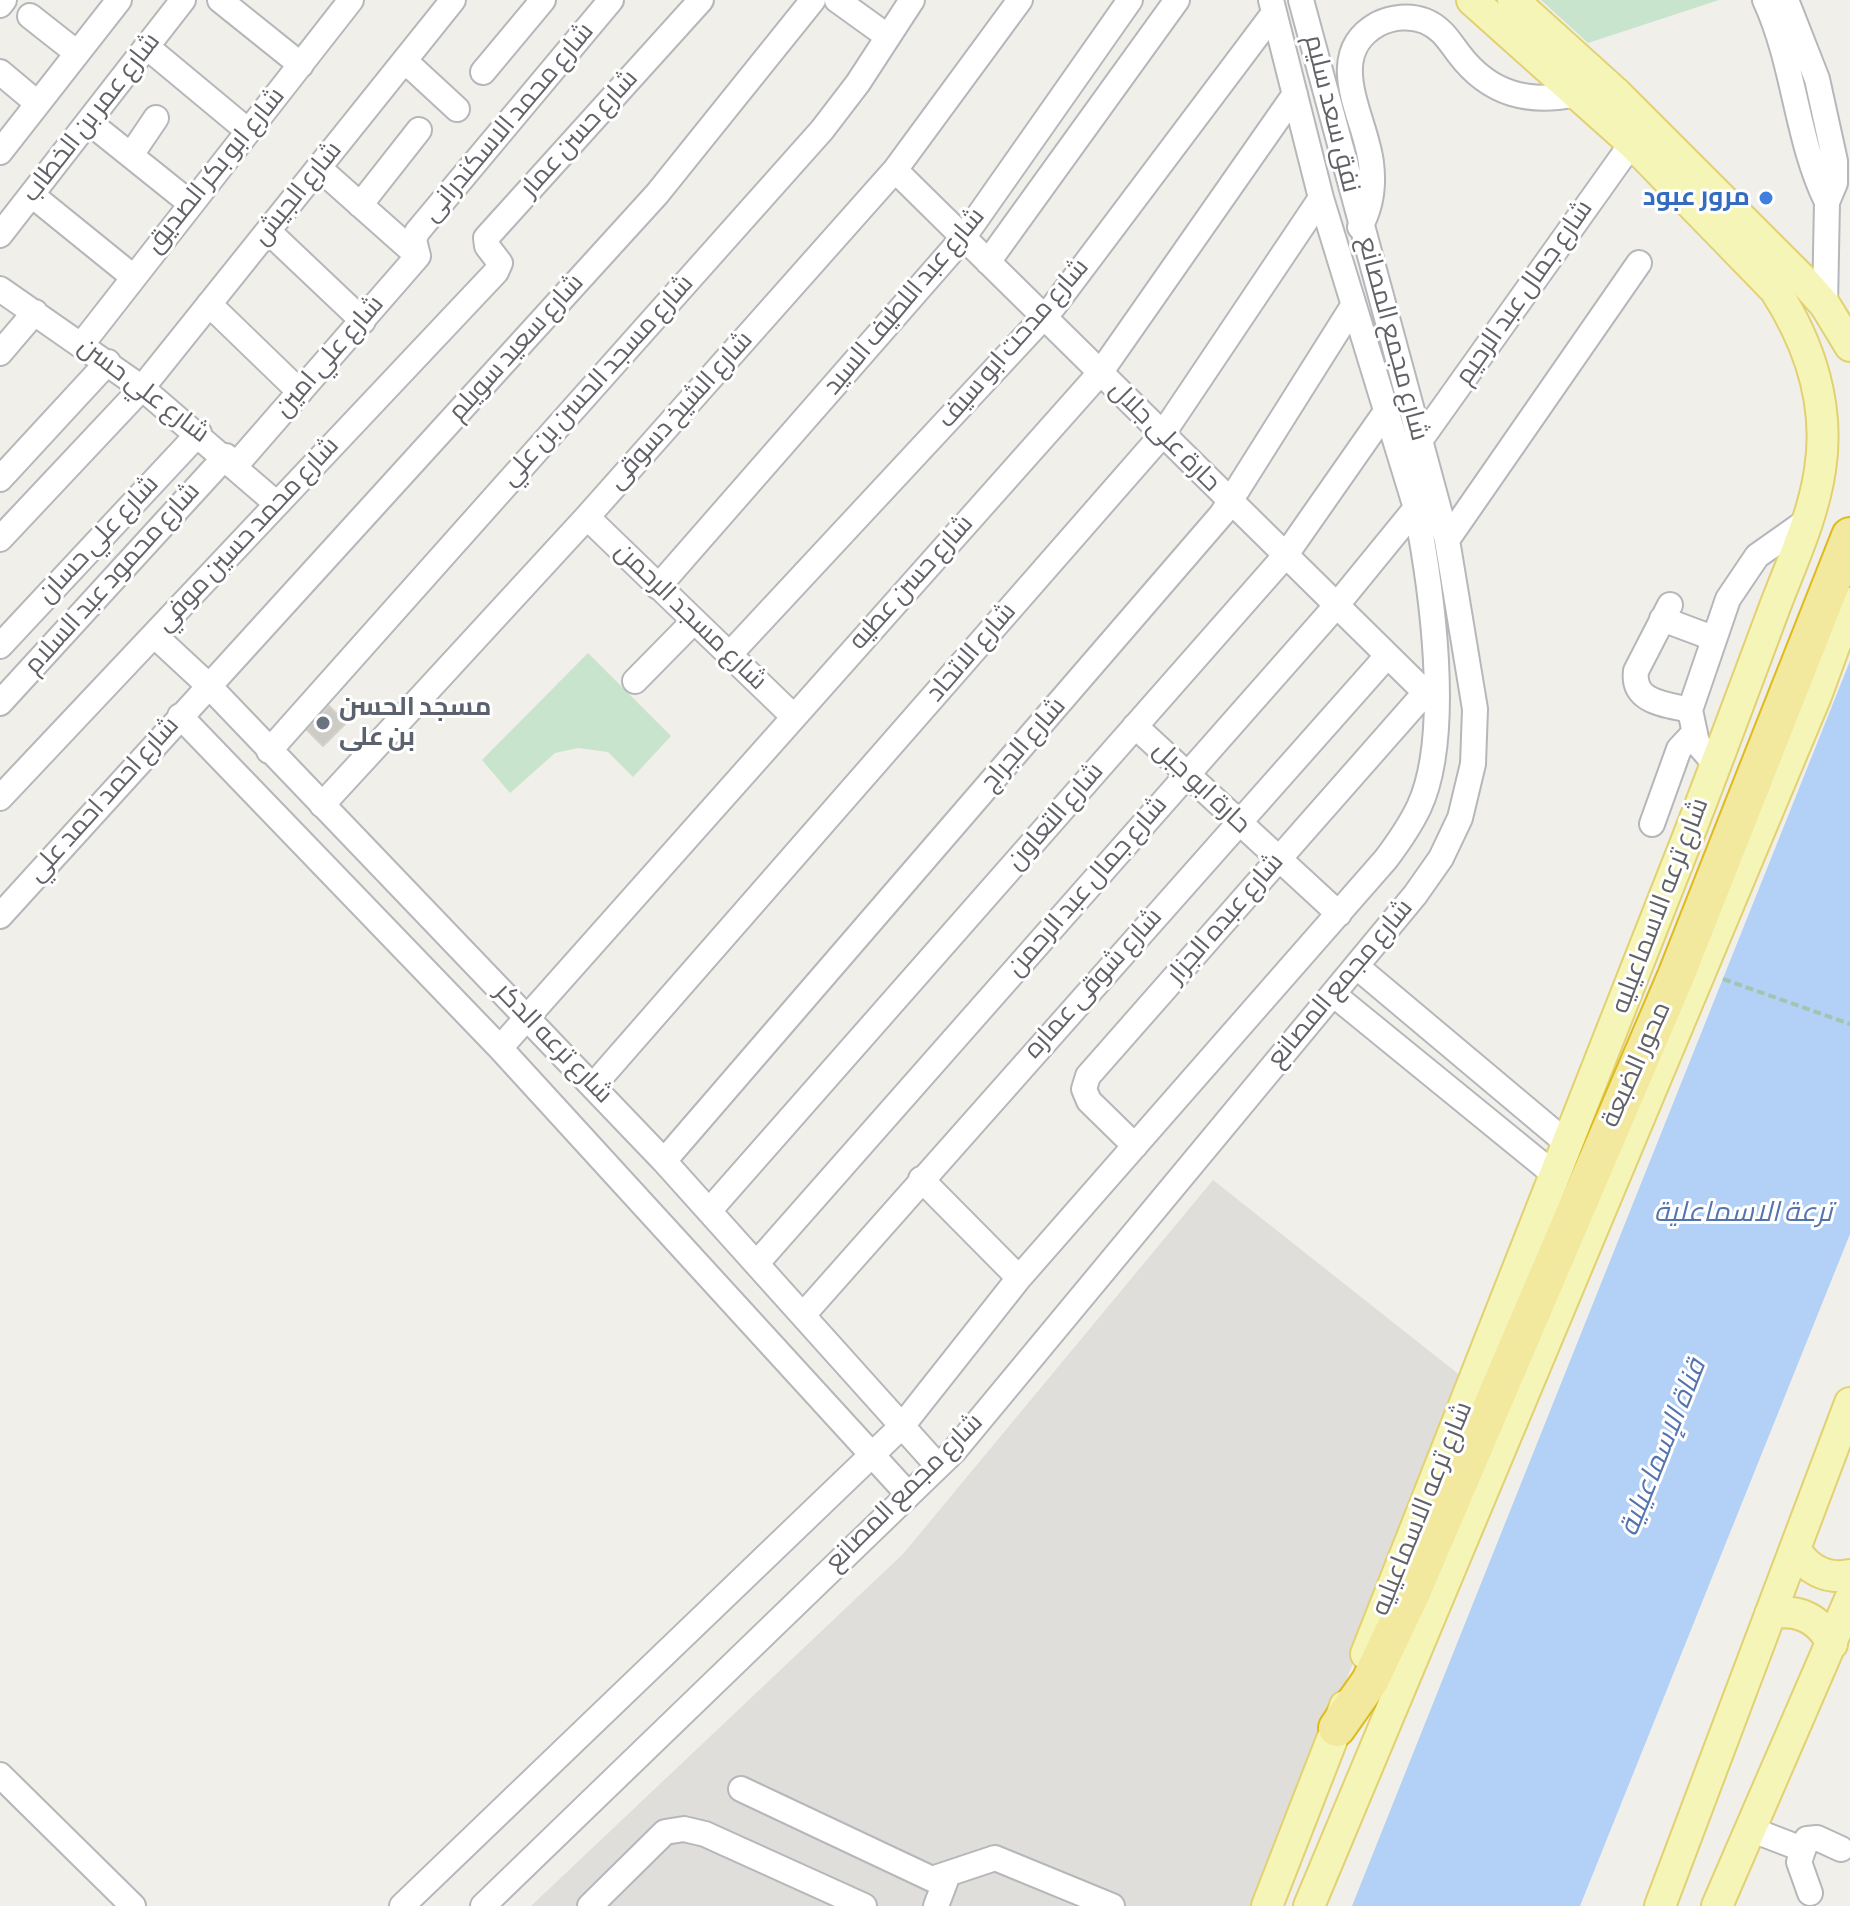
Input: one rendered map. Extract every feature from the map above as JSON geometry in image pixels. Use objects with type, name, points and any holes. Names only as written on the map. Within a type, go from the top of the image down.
[{"type":"highway","name":"محور الضبعة","points":[[1337,1728],[1375,1673],[1413,1590],[1676,976],[1850,536]]},
{"type":"highway","points":[[1755,835],[1769,778],[1850,576]]},
{"type":"main road","name":"شارع ترعه الاسماعيليه","points":[[1267,1906],[1716,765],[1808,520],[1821,468],[1822,414],[1815,375],[1790,313],[1758,269],[1632,143],[1472,0]]},
{"type":"main road","points":[[1513,0],[1617,94],[1825,305],[1850,346]]},
{"type":"main road","name":"شارع ترعه الاسماعيليه","points":[[1309,1906],[1755,835],[1816,696],[1850,603]]},
{"type":"main road","points":[[1660,1906],[1850,1403]]},
{"type":"main road","points":[[1795,1549],[1814,1570],[1833,1576],[1850,1575]]},
{"type":"main road","points":[[1717,1906],[1850,1599]]},
{"type":"main road","points":[[1770,1614],[1789,1612],[1807,1617],[1822,1628],[1832,1644]]},
{"type":"street","name":"شارع عمر بن الخطاب","points":[[0,235],[183,0]]},
{"type":"street","points":[[220,0],[301,65]]},
{"type":"street","name":"شارع ابو بكر الصديق","points":[[82,344],[132,276],[351,0]]},
{"type":"street","name":"شارع الجيش","points":[[0,539],[142,388],[453,0]]},
{"type":"street","points":[[483,72],[543,0]]},
{"type":"street","name":"شارع محمد الاسكندرانى","points":[[417,252],[417,232],[611,0]]},
{"type":"street","name":"شارع حسن عمار","points":[[496,272],[500,263],[487,246],[486,238],[701,0]]},
{"type":"street","name":"شارع سعيد سويلم","points":[[209,686],[657,194],[813,0]]},
{"type":"street","points":[[837,0],[887,36]]},
{"type":"street","name":"شارع مسجد الحسن بن علي","points":[[269,751],[822,130],[858,83],[912,0]]},
{"type":"street","name":"شارع الشيخ دسوقى","points":[[322,805],[587,517],[895,170],[1020,0]]},
{"type":"street","name":"شارع عبد اللطيف السيد","points":[[658,587],[963,238],[1130,0]]},
{"type":"street","points":[[988,262],[1177,0]]},
{"type":"street","name":"نفق سعد سليم","points":[[1301,0],[1360,227]]},
{"type":"street","points":[[1765,0],[1786,57],[1814,175],[1827,202]]},
{"type":"street","points":[[1786,0],[1817,79],[1835,161],[1835,183],[1827,202],[1825,305]]},
{"type":"street","points":[[1,149],[77,53],[111,3]]},
{"type":"street","name":"شارع مجمع المصانع","points":[[402,1906],[902,1426],[1019,1278],[1386,859],[1420,806],[1434,746],[1430,698],[1431,606],[1416,508],[1321,198],[1273,6]]},
{"type":"street","name":"شارع مدحت ابو سيف","points":[[729,655],[1043,317],[1273,6]]},
{"type":"street","points":[[30,16],[77,53]]},
{"type":"street","name":"شارع مجمع المصانع","points":[[483,1906],[938,1466],[1333,994],[1441,858],[1460,818],[1473,764],[1475,709],[1447,540],[1360,227],[1371,196],[1372,171],[1349,78],[1350,62],[1364,35],[1377,25],[1407,17],[1437,27],[1480,76],[1511,95],[1551,100],[1577,94]]},
{"type":"street","points":[[147,47],[248,131]]},
{"type":"street","points":[[405,61],[457,109]]},
{"type":"street","points":[[0,72],[37,103]]},
{"type":"street","name":"شارع حسن عطيه","points":[[500,1048],[1100,373],[1295,94]]},
{"type":"street","points":[[131,155],[156,118]]},
{"type":"street","points":[[89,122],[190,203]]},
{"type":"street","points":[[360,205],[419,130]]},
{"type":"street","name":"شارع جمال عبد الرحيم","points":[[1419,442],[1632,143]]},
{"type":"street","points":[[320,169],[417,252]]},
{"type":"street","name":"حارة على جلال","points":[[895,170],[1430,698]]},
{"type":"street","points":[[32,195],[132,276]]},
{"type":"street","name":"شارع الاتحاد","points":[[593,1086],[1162,435],[1321,198]]},
{"type":"street","points":[[1332,235],[1360,227]]},
{"type":"street","points":[[268,231],[363,321]]},
{"type":"street","name":"شارع علي امين","points":[[231,460],[300,392],[363,321],[417,252]]},
{"type":"street","points":[[1447,540],[1639,263]]},
{"type":"street","name":"شارع محمد حسين موفي","points":[[0,798],[496,272]]},
{"type":"street","name":"شارع علي حسن","points":[[0,289],[142,388],[231,460],[277,504]]},
{"type":"street","points":[[209,304],[300,392]]},
{"type":"street","name":"شارع الجراج","points":[[664,1161],[1232,503],[1353,306]]},
{"type":"street","points":[[0,353],[35,312]]},
{"type":"street","points":[[0,479],[108,362]]},
{"type":"street","name":"شارع التعاون","points":[[709,1211],[1285,556],[1387,410]]},
{"type":"street","name":"شارع علي حسان","points":[[0,646],[199,433]]},
{"type":"street","name":"شارع محمود عبد السلام","points":[[0,703],[231,460]]},
{"type":"street","name":"شارع جمال عبد الرحمن","points":[[757,1263],[1336,606],[1416,508]]},
{"type":"street","name":"شارع مسجد الرحمن","points":[[587,517],[793,716]]},
{"type":"street","points":[[1652,824],[1692,722],[1713,638],[1740,577],[1776,539],[1808,520]]},
{"type":"street","points":[[1713,638],[1666,612],[1636,671],[1634,683],[1638,692],[1646,698],[1692,722],[1716,765]]},
{"type":"street","points":[[635,681],[694,621]]},
{"type":"street","name":"شارع ترعه الدكر","points":[[154,635],[209,686],[664,1161],[938,1466]]},
{"type":"street","name":"شارع شوقى عماره","points":[[804,1314],[1387,656]]},
{"type":"street","name":"شارع احمد احمد علي","points":[[0,916],[209,686]]},
{"type":"street","name":"شارع عبده الجزار","points":[[1135,1146],[1089,1101],[1085,1081],[1278,859],[1430,698]]},
{"type":"street","name":"شارع ترعه الدكر","points":[[180,716],[500,1048],[907,1493]]},
{"type":"street","name":"حارة ابو جبل","points":[[1135,726],[1339,914]]},
{"type":"street","points":[[1420,806],[1460,818]]},
{"type":"street","points":[[1356,966],[1568,1144]]},
{"type":"street","points":[[1333,994],[1555,1175]]},
{"type":"street","points":[[921,1179],[1019,1278]]},
{"type":"street","points":[[0,1775],[133,1906]]},
{"type":"street","points":[[741,1789],[932,1879],[947,1877],[964,1866],[995,1858],[1112,1906]]},
{"type":"street","points":[[590,1906],[665,1832],[684,1829],[705,1834],[864,1906]]},
{"type":"street","points":[[1750,1829],[1802,1849]]},
{"type":"street","points":[[1810,1893],[1799,1869],[1807,1839],[1814,1837],[1841,1849]]},
{"type":"street","points":[[936,1906],[947,1877]]},
{"type":"path","points":[[1719,978],[1850,1024]]},
{"type":"shaded area","points":[[1213,1180],[1466,1380],[1256,1906],[531,1906],[903,1554]]},
{"type":"green space","points":[[1541,0],[1719,0],[1588,43]]},
{"type":"green space","points":[[588,653],[671,736],[633,777],[608,752],[578,748],[555,753],[510,793],[482,760]]},
{"type":"water","name":"ترعة الاسماعلية","points":[[1850,661],[1850,1234],[1580,1906],[1352,1906]]},
{"type":"building","name":"مسجد الحسن بن على","points":[[329,706],[346,723],[323,746],[307,730]]},
{"type":"place","name":"مرور عبود","points":[[1766,198]]},
{"type":"place","name":"مسجد الحسن بن على","points":[[323,723]]},
{"type":"water label","name":"قناة الإسماعيلية","points":[[1664,1448]]}]
